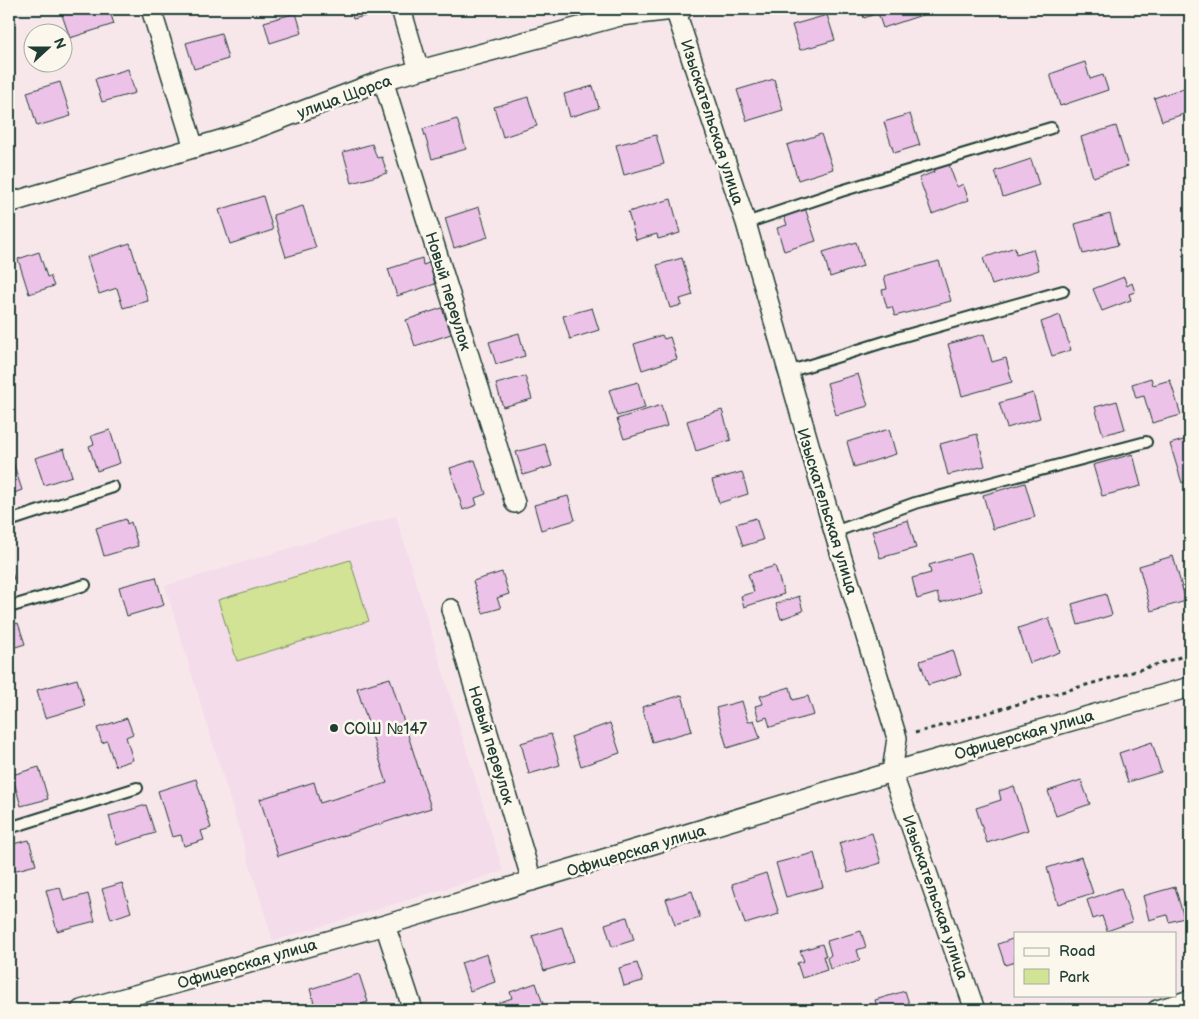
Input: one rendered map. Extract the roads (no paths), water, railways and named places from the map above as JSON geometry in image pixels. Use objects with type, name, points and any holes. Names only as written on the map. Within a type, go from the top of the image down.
[{"type":"street","points":[[151,9],[194,148]]},
{"type":"street","points":[[401,9],[419,70]]},
{"type":"street","name":"улица Щорса","points":[[9,203],[247,132],[383,80],[620,16],[678,9]]},
{"type":"street","name":"Изыскательская улица","points":[[678,9],[746,223],[834,532],[897,738],[892,772],[976,1010]]},
{"type":"street","name":"Новый переулок","points":[[383,80],[515,503]]},
{"type":"street","name":"Новый переулок","points":[[451,609],[532,881]]},
{"type":"street","name":"Офицерская улица","points":[[81,1010],[385,925],[892,772],[1190,686]]},
{"type":"street","points":[[385,925],[413,1010]]},
{"type":"street","points":[[1157,1010],[1190,1000]]},
{"type":"lane","points":[[746,223],[842,191],[1051,128]]},
{"type":"lane","points":[[788,372],[900,337],[1063,291]]},
{"type":"lane","points":[[834,532],[915,503],[1146,442]]},
{"type":"lane","points":[[9,521],[113,487]]},
{"type":"lane","points":[[9,607],[85,585]]},
{"type":"lane","points":[[9,828],[137,788]]},
{"type":"place","name":"СОШ №147","points":[[334,728]]}]
